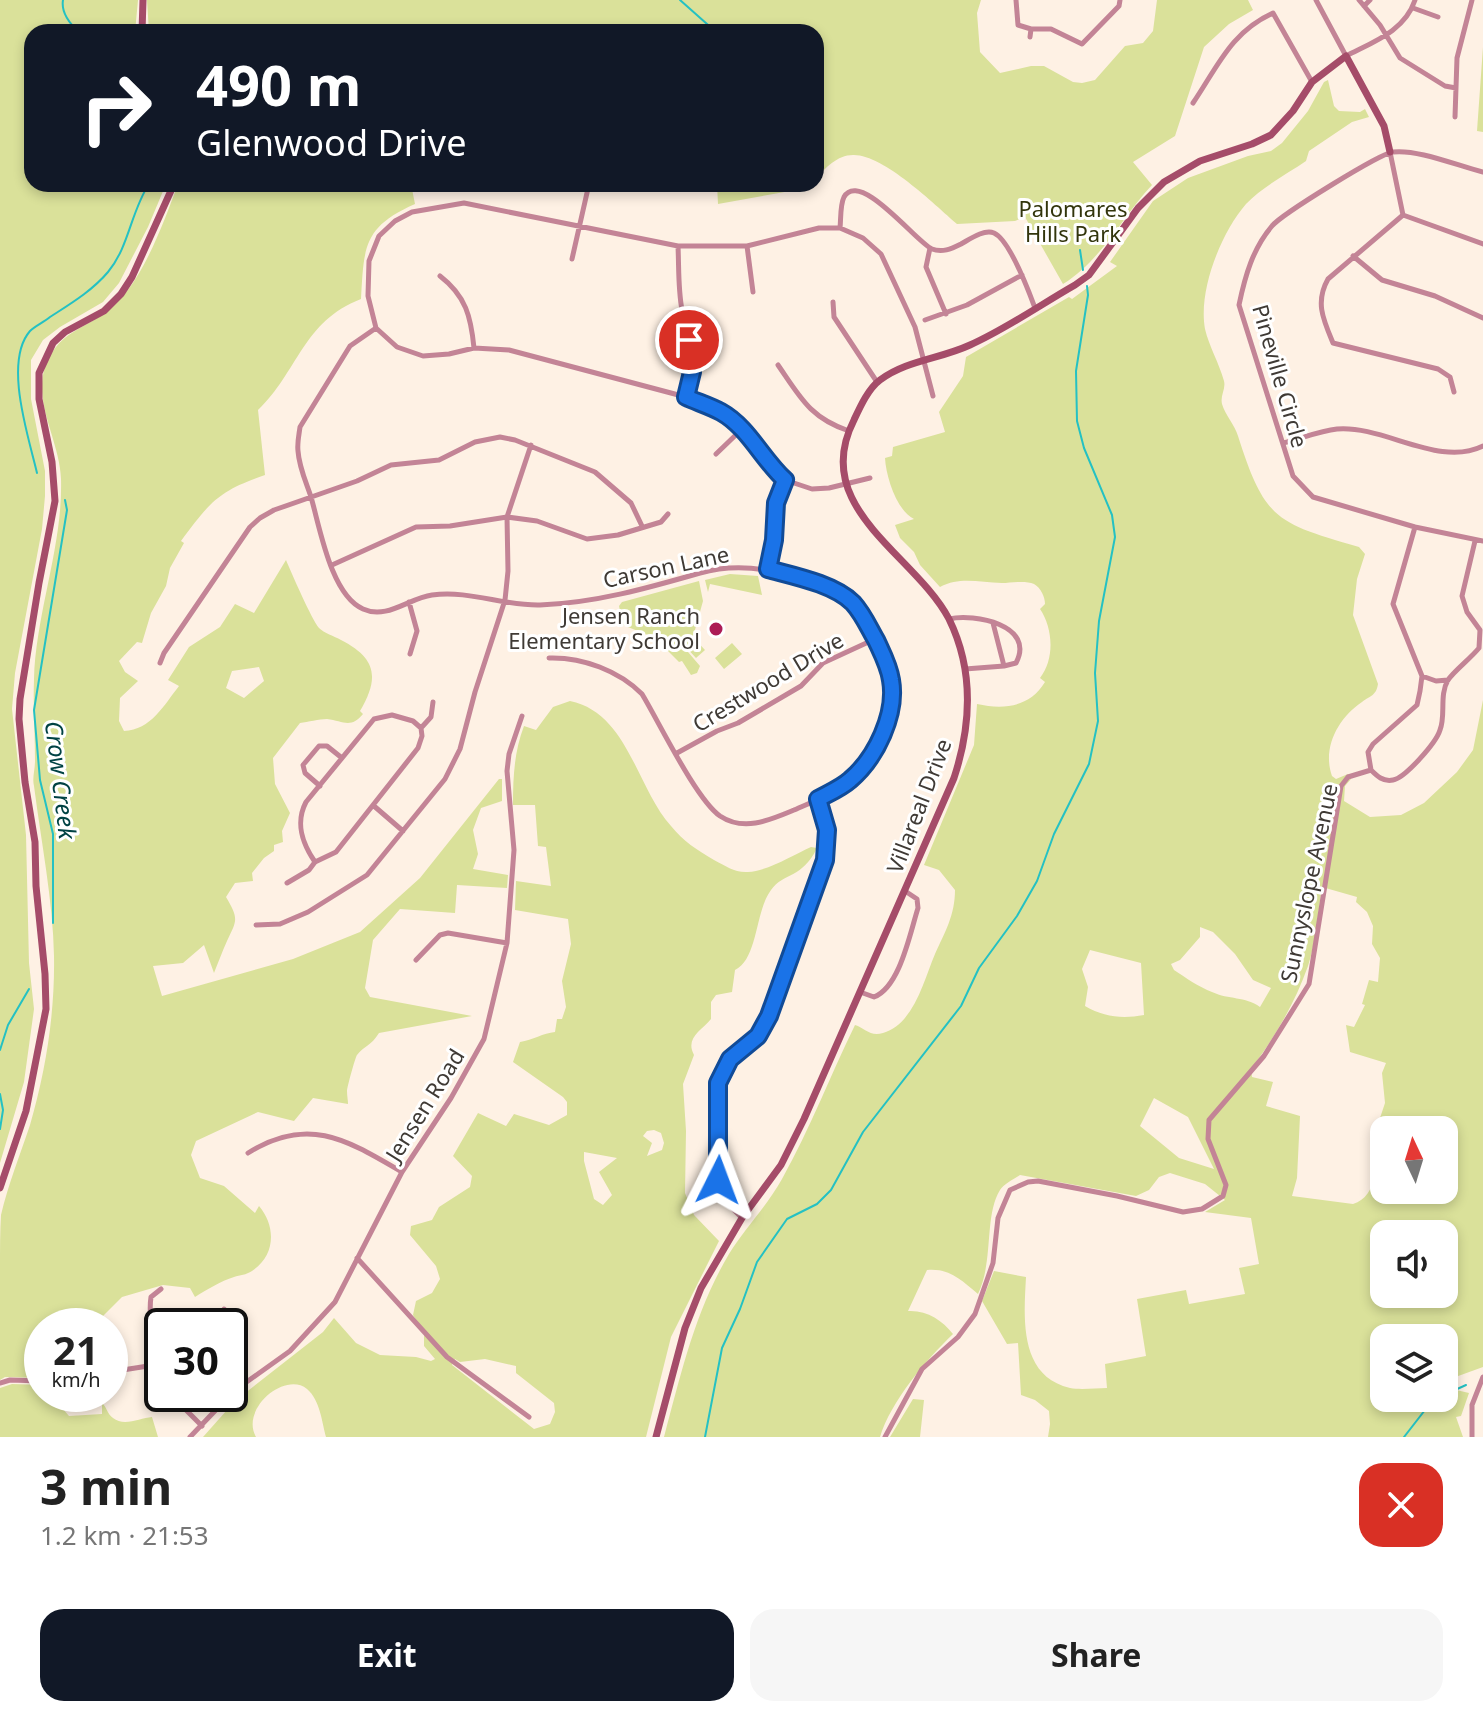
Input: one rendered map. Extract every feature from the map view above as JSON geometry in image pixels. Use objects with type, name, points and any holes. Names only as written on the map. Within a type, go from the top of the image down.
[{"type":"street","points":[[142,24],[143,0]]},
{"type":"street","points":[[1016,0],[1018,25],[1031,29],[1051,29],[1082,44],[1119,6],[1120,0]]},
{"type":"street","points":[[1316,0],[1384,126],[1403,215]]},
{"type":"street","points":[[1370,0],[1362,3],[1400,58],[1445,86],[1456,88]]},
{"type":"street","points":[[833,302],[834,317],[877,382],[899,368],[971,345],[1089,275],[1138,208],[1164,182],[1200,161],[1271,135],[1293,111],[1312,82],[1346,56],[1386,35],[1405,20],[1415,0]]},
{"type":"street","points":[[1455,117],[1457,58],[1472,0]]},
{"type":"street","points":[[1413,8],[1438,17]]},
{"type":"street","points":[[1193,103],[1237,37],[1252,23],[1273,13],[1312,82]]},
{"type":"street","points":[[1030,37],[1031,29]]},
{"type":"street","points":[[1390,152],[1415,154],[1483,172]]},
{"type":"street","name":"Pineville Circle","points":[[1390,152],[1274,223],[1255,250],[1239,305],[1293,476],[1313,497],[1415,527],[1483,541]]},
{"type":"street","points":[[840,228],[844,198],[850,192],[857,191],[866,193],[895,215],[930,248],[940,251],[952,249],[984,232],[994,233],[1002,239],[1022,275],[1035,308]]},
{"type":"street","points":[[0,1188],[26,1111],[46,1009],[35,842],[19,719],[27,655],[55,501],[52,462],[39,399],[39,373],[53,343],[65,332],[104,311],[121,294],[170,192]]},
{"type":"street","points":[[572,259],[587,192]]},
{"type":"street","points":[[870,478],[847,485],[812,489],[785,480],[767,463],[742,429],[723,412],[686,397],[509,350],[474,348],[423,356],[397,347],[376,328],[368,296],[369,261],[379,236],[403,217],[456,203],[473,203],[678,246],[747,246],[819,228],[840,228],[863,238],[881,254],[915,327],[933,396]]},
{"type":"street","points":[[1403,215],[1483,244]]},
{"type":"street","points":[[1403,215],[1328,279],[1320,293],[1321,315],[1333,343],[1438,369],[1450,377],[1454,392]]},
{"type":"street","points":[[678,246],[682,312],[691,347],[692,372],[686,397]]},
{"type":"street","points":[[747,246],[753,292]]},
{"type":"street","points":[[930,248],[926,267],[946,314]]},
{"type":"street","points":[[1353,256],[1382,280],[1435,296],[1483,318]]},
{"type":"street","points":[[925,320],[946,314],[1022,275]]},
{"type":"street","points":[[440,276],[464,299],[472,321],[474,348]]},
{"type":"street","name":"Carson Lane","points":[[376,328],[350,346],[300,427],[298,454],[324,546],[344,592],[357,606],[367,611],[387,611],[431,595],[469,593],[528,604],[555,603],[637,592],[726,568],[768,569],[827,588],[852,601],[887,662],[892,698],[888,719],[868,759],[851,779],[818,799],[755,824],[729,821],[710,808],[642,694],[630,682],[614,672],[563,658],[549,658]]},
{"type":"street","points":[[778,365],[812,413],[828,424],[849,431]]},
{"type":"street","name":"Villareal Drive","points":[[656,1437],[685,1328],[701,1288],[742,1218],[781,1165],[804,1119],[962,754],[969,708],[965,669],[949,619],[933,595],[866,523],[847,485],[844,461],[849,431],[877,382]]},
{"type":"street","points":[[716,454],[742,429]]},
{"type":"street","points":[[1283,443],[1337,429],[1360,431],[1448,452],[1470,452],[1483,446]]},
{"type":"street","points":[[160,663],[250,527],[274,510],[357,481],[391,465],[439,460],[490,437],[515,440],[595,472],[631,503],[642,526]]},
{"type":"street","points":[[256,925],[280,924],[308,912],[367,875],[445,779],[460,749],[505,600],[507,517],[531,445]]},
{"type":"street","points":[[768,569],[774,540],[776,503],[785,480]]},
{"type":"street","points":[[332,565],[408,529],[507,517],[537,521],[587,539],[618,535],[661,522],[668,514]]},
{"type":"street","points":[[1415,527],[1393,604],[1422,676],[1417,705],[1368,752],[1371,770],[1382,780],[1394,780],[1403,775],[1432,745],[1440,730],[1448,680],[1479,648],[1480,630],[1467,612],[1462,596],[1475,541]]},
{"type":"street","points":[[409,602],[417,631],[410,654]]},
{"type":"street","points":[[949,619],[964,616],[1005,626],[1013,633],[1020,650],[1016,663],[965,669]]},
{"type":"street","points":[[993,622],[1004,666]]},
{"type":"street","name":"Crestwood Drive","points":[[677,753],[738,723],[801,686],[823,663],[875,639]]},
{"type":"street","points":[[1422,676],[1436,681],[1448,680]]},
{"type":"street","points":[[421,728],[431,717],[433,702]]},
{"type":"street","points":[[287,883],[309,870],[315,862],[336,852],[374,806],[418,748],[421,728],[413,721],[383,715],[374,719],[300,814],[306,850],[315,862]]},
{"type":"street","name":"Jensen Road","points":[[190,1437],[234,1391],[290,1351],[335,1302],[402,1172],[451,1098],[484,1039],[507,943],[514,850],[507,771],[509,754],[522,716]]},
{"type":"street","points":[[320,786],[305,773],[303,765],[319,746],[327,746],[342,758]]},
{"type":"street","name":"Sunnyslope Avenue","points":[[885,1437],[922,1369],[958,1337],[975,1314],[993,1263],[998,1218],[1010,1190],[1038,1181],[1183,1212],[1202,1209],[1223,1196],[1226,1185],[1208,1139],[1209,1120],[1264,1056],[1309,984],[1341,786],[1348,777],[1371,770]]},
{"type":"street","points":[[742,1218],[725,1201],[718,1180],[718,1083],[730,1059],[758,1036],[769,1016],[820,874],[827,847],[827,830],[818,799]]},
{"type":"street","points":[[374,806],[403,831]]},
{"type":"street","points":[[860,992],[874,997],[883,994],[899,967],[918,903],[905,891]]},
{"type":"street","points":[[416,960],[440,935],[448,933],[507,943]]},
{"type":"street","points":[[248,1153],[279,1136],[298,1133],[346,1140],[402,1172]]},
{"type":"street","points":[[357,1258],[447,1357],[529,1417]]},
{"type":"street","points":[[150,1308],[153,1293],[161,1289]]},
{"type":"street","points":[[1472,1437],[1472,1405],[1483,1377]]},
{"type":"street","points":[[0,1383],[24,1380]]},
{"type":"street","points":[[189,1413],[202,1426]]},
{"type":"green space","points":[[0,0],[138,0],[136,24],[24,24],[24,192],[163,192],[119,283],[103,302],[43,340],[31,360],[31,399],[45,471],[45,496],[42,529],[15,673],[12,709],[26,835],[29,963],[34,1009],[24,1082],[0,1163]]},
{"type":"green space","name":"Palomares Hills Park","points":[[147,0],[981,0],[977,13],[980,52],[1000,73],[1044,66],[1073,82],[1082,83],[1095,80],[1125,46],[1143,43],[1153,31],[1157,0],[1248,0],[1253,10],[1229,24],[1204,47],[1175,136],[1133,162],[1152,185],[1100,251],[1063,284],[1025,217],[1015,221],[957,224],[893,171],[865,157],[842,157],[824,170],[824,24],[148,24]]},
{"type":"green space","points":[[1483,47],[1483,132],[1477,131]]},
{"type":"green space","points":[[1328,80],[1334,106],[1339,111],[1360,112],[1365,109],[1369,117],[1352,122],[1309,151],[1306,161],[1246,204],[1220,246],[1208,280],[1205,329],[1224,381],[1223,408],[1237,432],[1257,486],[1267,502],[1292,524],[1359,547],[1365,554],[1357,579],[1353,615],[1378,684],[1374,693],[1346,716],[1331,744],[1329,765],[1332,776],[1336,779],[1348,774],[1351,779],[1345,786],[1344,801],[1370,817],[1401,815],[1424,803],[1457,772],[1473,750],[1483,700],[1483,1367],[1458,1376],[1458,1324],[1370,1324],[1370,1412],[1458,1412],[1458,1390],[1469,1393],[1461,1416],[1456,1417],[1463,1437],[1048,1437],[1049,1411],[1035,1400],[1021,1395],[1018,1343],[1007,1344],[982,1301],[994,1271],[1026,1277],[1025,1326],[1033,1358],[1041,1371],[1053,1381],[1070,1388],[1084,1389],[1107,1388],[1105,1364],[1146,1356],[1137,1299],[1186,1290],[1189,1304],[1245,1294],[1239,1268],[1259,1264],[1251,1218],[1205,1212],[1225,1200],[1205,1184],[1170,1173],[1159,1177],[1149,1190],[1136,1196],[1020,1175],[1004,1186],[992,1213],[986,1267],[978,1294],[949,1273],[927,1270],[908,1311],[934,1317],[953,1334],[910,1382],[892,1409],[880,1437],[664,1437],[690,1343],[717,1276],[735,1244],[782,1179],[855,1025],[875,1034],[894,1028],[910,1011],[922,988],[949,923],[955,890],[939,870],[924,865],[974,745],[977,704],[997,707],[1016,705],[1032,697],[1045,682],[1040,678],[1048,662],[1050,634],[1040,609],[1045,604],[1041,590],[1034,584],[1022,582],[963,581],[940,587],[900,538],[895,525],[914,519],[902,509],[894,493],[885,458],[892,456],[893,447],[945,432],[939,412],[963,376],[966,357],[1069,297],[1072,299],[1117,266],[1110,262],[1153,201],[1188,178],[1271,151],[1282,143]],"holes":[[[1322,887],[1357,897],[1356,902],[1367,912],[1373,926],[1372,944],[1380,958],[1378,982],[1369,980],[1362,1004],[1365,1005],[1354,1027],[1346,1025],[1350,1052],[1386,1063],[1382,1073],[1385,1103],[1381,1116],[1458,1116],[1458,1204],[1370,1204],[1370,1190],[1353,1204],[1292,1196],[1297,1178],[1300,1116],[1266,1106],[1273,1082],[1252,1077],[1251,1069],[1284,1019],[1303,980],[1313,947]],[[1200,927],[1213,932],[1235,954],[1253,980],[1271,988],[1260,1007],[1207,990],[1174,970],[1171,964],[1180,960],[1200,937]],[[1090,950],[1141,963],[1144,1015],[1113,1016],[1085,1006],[1088,987],[1082,969]],[[1154,1098],[1188,1117],[1214,1169],[1179,1158],[1140,1126]]]},
{"type":"green space","points":[[175,192],[413,192],[415,204],[385,221],[370,241],[363,265],[361,299],[326,320],[313,334],[272,395],[258,410],[265,475],[225,493],[200,516],[181,541],[184,543],[151,613],[142,643],[137,642],[119,661],[125,672],[138,681],[120,698],[119,721],[124,731],[134,730],[149,721],[179,686],[168,680],[189,647],[220,627],[235,604],[254,613],[286,560],[319,628],[362,654],[371,670],[370,688],[359,719],[351,723],[327,719],[300,723],[273,758],[275,784],[290,813],[282,831],[283,842],[274,845],[274,851],[252,873],[253,881],[235,883],[226,897],[235,915],[235,924],[214,973],[204,945],[183,963],[153,966],[162,996],[293,959],[360,932],[420,878],[499,779],[502,779],[502,801],[481,808],[473,830],[478,854],[473,869],[508,875],[507,888],[457,885],[455,913],[400,909],[373,940],[365,988],[370,997],[472,1016],[379,1033],[356,1057],[347,1089],[348,1104],[313,1098],[294,1121],[258,1112],[196,1141],[191,1155],[200,1178],[224,1186],[255,1213],[259,1206],[265,1214],[271,1240],[266,1257],[260,1264],[250,1272],[224,1281],[195,1297],[190,1288],[163,1285],[122,1297],[111,1308],[24,1308],[24,1378],[5,1377],[0,1380],[1,1215],[41,1083],[54,977],[51,914],[33,783],[36,654],[58,529],[61,479],[42,394],[42,381],[45,367],[60,343],[112,307],[139,272]],"holes":[[[259,667],[264,681],[244,698],[226,688],[232,671]]]},
{"type":"green space","points":[[717,192],[785,192],[718,204]]},
{"type":"green space","points":[[730,574],[758,576],[762,595],[710,584],[708,592],[705,580]]},
{"type":"green space","points":[[699,581],[703,601],[693,637],[705,650],[696,658],[684,645],[689,640],[682,645],[700,666],[697,673],[691,675],[682,661],[679,662],[655,638],[623,625],[619,606],[622,602]]},
{"type":"green space","points":[[732,643],[742,654],[724,669],[715,658]]},
{"type":"green space","points":[[570,701],[590,708],[618,736],[671,826],[691,845],[735,870],[756,871],[811,847],[817,848],[805,865],[771,890],[748,956],[735,970],[732,992],[716,995],[711,1002],[711,1019],[695,1035],[691,1044],[694,1055],[683,1084],[685,1193],[694,1215],[719,1241],[671,1337],[646,1437],[326,1437],[315,1399],[307,1389],[288,1385],[277,1389],[259,1405],[254,1415],[256,1437],[203,1437],[225,1412],[248,1412],[248,1391],[323,1332],[334,1318],[356,1343],[380,1355],[435,1359],[424,1346],[424,1333],[413,1315],[416,1301],[432,1293],[440,1279],[436,1266],[410,1235],[411,1226],[432,1220],[439,1207],[470,1187],[472,1176],[453,1156],[478,1113],[506,1126],[514,1114],[549,1125],[567,1115],[567,1102],[563,1097],[513,1062],[520,1042],[555,1032],[557,1019],[562,1019],[566,1007],[562,981],[571,944],[568,919],[515,910],[516,881],[551,886],[546,847],[538,846],[535,805],[513,805],[516,755],[524,726],[536,730],[553,707]],"holes":[[[647,1131],[661,1133],[664,1143],[662,1150],[647,1156],[652,1143],[643,1136]],[[584,1152],[617,1158],[599,1172],[612,1195],[603,1205],[594,1199]],[[455,1359],[460,1362],[485,1359],[516,1366],[516,1373],[554,1403],[555,1412],[550,1424],[534,1429],[452,1365]]]},
{"type":"green space","points":[[24,1384],[24,1412],[66,1412],[69,1416],[108,1412],[117,1421],[127,1422],[152,1417],[158,1437],[0,1437],[0,1388]]},
{"type":"green space","points":[[913,1399],[924,1400],[920,1437],[890,1437]]},
{"type":"waterway","name":"Crow Creek","points":[[63,0],[63,9],[71,24]]},
{"type":"waterway","points":[[680,0],[707,24]]},
{"type":"waterway","name":"Crow Creek","points":[[37,473],[20,400],[18,380],[22,345],[32,329],[80,297],[108,272],[121,252],[145,192]]},
{"type":"waterway","points":[[1080,250],[1083,270]]},
{"type":"waterway","points":[[705,1437],[722,1348],[757,1262],[787,1219],[817,1204],[831,1190],[863,1132],[961,1006],[979,968],[1017,916],[1037,881],[1054,834],[1089,764],[1098,721],[1095,673],[1099,621],[1115,537],[1112,515],[1084,448],[1077,421],[1076,371],[1087,286]]},
{"type":"waterway","name":"Crow Creek","points":[[53,923],[53,834],[40,780],[34,710],[67,510],[65,500]]},
{"type":"waterway","name":"Crow Creek","points":[[0,1050],[8,1025],[29,989]]},
{"type":"waterway","name":"Crow Creek","points":[[0,1094],[3,1110],[0,1129]]},
{"type":"waterway","points":[[1458,1389],[1466,1385]]},
{"type":"waterway","points":[[1404,1437],[1423,1412]]},
{"type":"place","name":"Jensen Ranch Elementary School","points":[[716,629]]},
{"type":"route","points":[[689,340],[692,372],[686,397],[723,412],[742,429],[767,463],[785,480],[774,513],[774,540],[768,569],[827,588],[852,601],[887,662],[892,681],[888,719],[868,759],[851,779],[818,799],[827,830],[825,860],[769,1016],[758,1036],[730,1059],[718,1083],[718,1180]]}]
